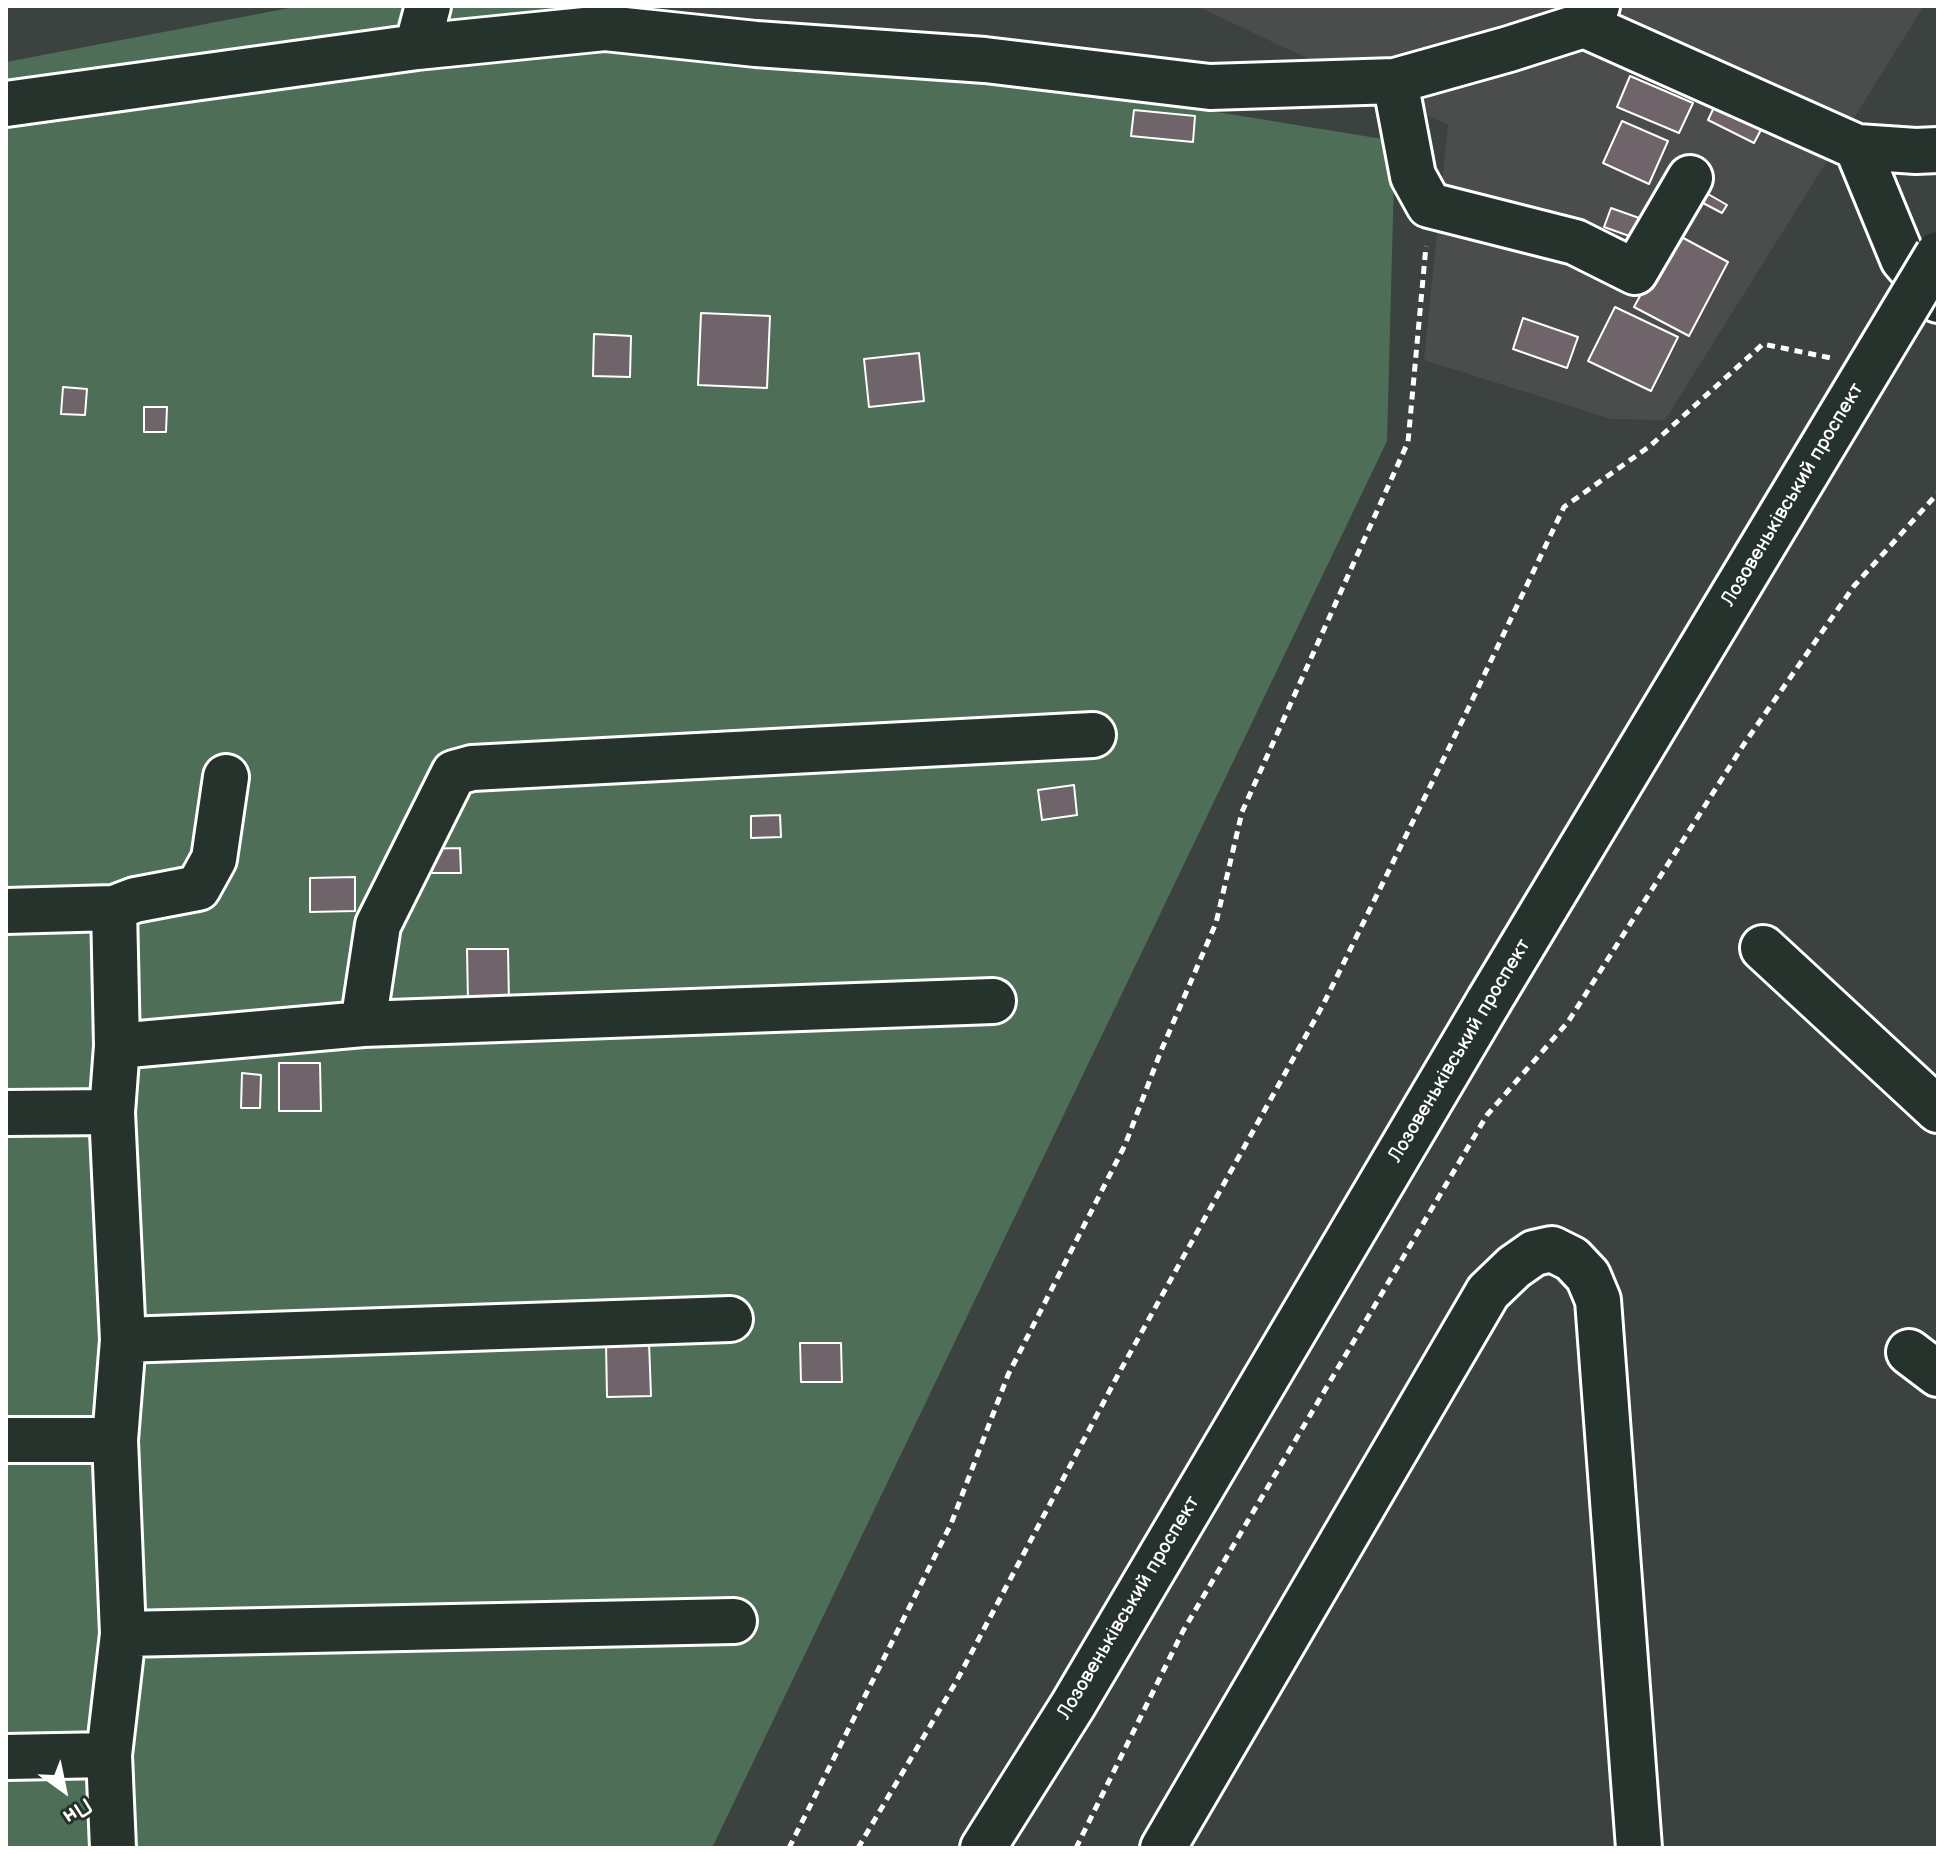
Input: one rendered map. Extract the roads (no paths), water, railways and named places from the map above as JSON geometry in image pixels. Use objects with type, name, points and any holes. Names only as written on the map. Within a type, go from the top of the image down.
[{"type":"main road","points":[[6,104],[422,26],[605,28],[756,44],[985,60],[1210,87],[1395,81],[1509,49],[1590,15],[1857,147],[1938,150]]},
{"type":"main road","points":[[1395,81],[1413,176],[1429,205],[1575,242],[1635,272],[1690,178]]},
{"type":"main road","points":[[1857,147],[1903,259],[1938,300]]},
{"type":"main road","name":"Лозовеньківський проспект","points":[[983,1848],[1073,1705],[1489,1001],[1938,254]]},
{"type":"main road","points":[[363,1024],[378,925],[454,773],[472,768],[1093,735]]},
{"type":"main road","points":[[6,911],[114,908],[135,900],[198,888],[214,859],[226,777]]},
{"type":"main road","points":[[113,1848],[109,1755],[123,1634],[115,1440],[123,1340],[112,1112],[117,1046],[114,908]]},
{"type":"main road","points":[[1763,948],[1938,1110]]},
{"type":"main road","points":[[117,1046],[363,1024],[993,1001]]},
{"type":"main road","points":[[6,1113],[112,1112]]},
{"type":"main road","points":[[1163,1848],[1488,1292],[1534,1253],[1552,1249],[1572,1259],[1588,1276],[1598,1300],[1639,1848]]},
{"type":"main road","points":[[123,1340],[730,1319]]},
{"type":"main road","points":[[6,1440],[115,1440]]},
{"type":"main road","points":[[123,1634],[734,1621]]},
{"type":"main road","points":[[961,1848],[1073,1705]]},
{"type":"main road","points":[[1012,1848],[1073,1705]]},
{"type":"main road","points":[[6,1757],[109,1755]]}]
